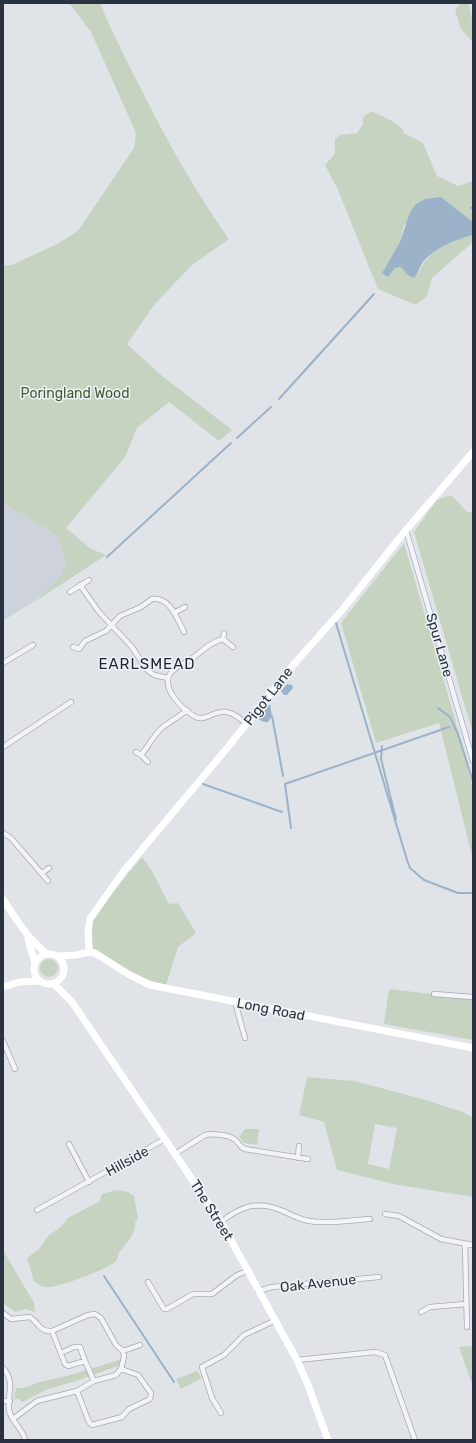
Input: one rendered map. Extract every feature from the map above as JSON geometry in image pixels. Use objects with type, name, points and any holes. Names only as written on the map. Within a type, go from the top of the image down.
[{"type":"street","name":"Pigot Lane","points":[[89,952],[90,919],[96,908],[122,872],[246,724],[294,664],[371,575],[406,530],[473,452]]},
{"type":"street","name":"Spur Lane","points":[[406,530],[473,761]]},
{"type":"street","points":[[70,592],[89,580]]},
{"type":"street","points":[[80,586],[110,625],[132,647],[146,669],[154,675],[168,678]]},
{"type":"street","points":[[73,647],[81,650],[85,642],[102,633],[120,616],[141,607],[152,599],[164,600],[174,613],[184,632]]},
{"type":"street","points":[[174,613],[185,607]]},
{"type":"street","points":[[223,639],[224,633]]},
{"type":"street","points":[[223,639],[205,648],[178,666],[168,678],[170,690],[174,698],[198,718],[228,711],[238,716],[246,724]]},
{"type":"street","points":[[223,639],[233,647]]},
{"type":"street","points":[[3,663],[33,645]]},
{"type":"street","points":[[3,747],[70,702]]},
{"type":"street","points":[[141,756],[163,727],[175,720],[187,710]]},
{"type":"street","points":[[136,752],[148,762]]},
{"type":"street","points":[[3,833],[11,838],[48,881]]},
{"type":"street","points":[[42,874],[49,868]]},
{"type":"street","points":[[3,899],[26,933],[47,954],[58,956],[76,955],[89,952]]},
{"type":"street","points":[[26,933],[34,954],[34,971],[39,981]]},
{"type":"street","name":"Long Road","points":[[89,952],[101,956],[128,974],[150,984],[473,1048]]},
{"type":"street","points":[[35,963],[39,958],[47,954]]},
{"type":"street","points":[[54,984],[62,978],[65,969],[76,955]]},
{"type":"street","points":[[58,956],[62,960],[65,969]]},
{"type":"street","points":[[3,987],[19,982],[34,971]]},
{"type":"street","name":"The Street","points":[[62,978],[68,996]]},
{"type":"street","name":"The Street","points":[[19,982],[39,981],[47,985],[54,984],[68,996],[221,1222],[274,1321],[297,1360],[308,1385],[328,1440]]},
{"type":"street","points":[[434,994],[473,997]]},
{"type":"street","points":[[235,1002],[245,1038]]},
{"type":"street","points":[[3,1041],[15,1069]]},
{"type":"street","points":[[175,1154],[210,1134],[231,1138],[241,1148],[308,1159]]},
{"type":"street","name":"Hillside","points":[[37,1210],[165,1139]]},
{"type":"street","name":"Hillside","points":[[69,1144],[89,1182]]},
{"type":"street","points":[[298,1158],[299,1146]]},
{"type":"street","points":[[221,1222],[230,1214],[262,1204],[299,1218],[317,1222],[370,1219]]},
{"type":"street","points":[[385,1214],[399,1216],[441,1239],[473,1245]]},
{"type":"street","points":[[465,1244],[467,1327]]},
{"type":"street","points":[[148,1282],[164,1309],[167,1309],[193,1294],[212,1294],[237,1275],[248,1271]]},
{"type":"street","name":"Oak Avenue","points":[[258,1291],[272,1287],[379,1277]]},
{"type":"street","points":[[421,1312],[430,1307],[466,1304]]},
{"type":"street","points":[[3,1313],[11,1319],[30,1317],[36,1321],[38,1327],[45,1331],[52,1330],[88,1315],[95,1314],[101,1318],[116,1345],[123,1351],[124,1357],[122,1369],[116,1375],[94,1381],[77,1391],[37,1401],[13,1419]]},
{"type":"street","points":[[221,1413],[212,1398],[202,1367],[227,1352],[244,1335],[274,1321]]},
{"type":"street","points":[[52,1330],[65,1364],[68,1366],[85,1361]]},
{"type":"street","points":[[123,1351],[140,1345]]},
{"type":"street","points":[[61,1353],[74,1347],[80,1347],[94,1381]]},
{"type":"street","points":[[297,1360],[375,1352],[385,1355],[415,1440]]},
{"type":"street","points":[[3,1368],[10,1377],[12,1387],[9,1409],[13,1419],[24,1434],[25,1440]]},
{"type":"street","points":[[77,1391],[89,1422],[92,1425],[122,1417],[129,1409],[150,1399],[151,1393],[138,1375],[122,1369]]},
{"type":"street","points":[[3,1401],[10,1401]]},
{"type":"shaded area","points":[[3,503],[58,536],[106,555],[3,621]]},
{"type":"green space","name":"Poringland Wood","points":[[69,3],[100,3],[123,53],[166,137],[196,189],[229,239],[192,265],[154,305],[127,344],[161,375],[232,430],[219,441],[169,402],[137,428],[125,457],[66,528],[91,549],[106,555],[36,601],[62,575],[66,561],[58,536],[3,503],[3,266],[12,265],[57,244],[78,231],[134,148],[136,133],[91,32]]},
{"type":"green space","points":[[461,3],[469,3],[473,26],[473,42],[461,29],[455,10]]},
{"type":"green space","points":[[371,111],[395,123],[404,133],[423,143],[437,176],[458,186],[473,181],[473,222],[441,197],[404,225],[400,242],[382,273],[388,277],[395,268],[402,267],[408,275],[418,274],[427,259],[440,248],[456,240],[473,235],[473,242],[432,278],[427,296],[416,305],[378,289],[338,190],[325,165],[335,154],[335,139],[340,135],[357,133],[363,124],[363,117]]},
{"type":"green space","points":[[451,495],[467,512],[473,512],[473,734],[414,532],[437,500]]},
{"type":"green space","points":[[404,543],[455,719],[473,790],[473,860],[439,723],[376,743],[341,623]]},
{"type":"green space","points":[[142,857],[152,871],[169,904],[178,903],[196,933],[178,947],[166,985],[140,977],[93,951],[92,925],[94,915]]},
{"type":"green space","points":[[49,959],[55,962],[58,968],[55,974],[49,977],[43,974],[40,968],[43,962]]},
{"type":"green space","points":[[389,989],[473,999],[473,1040],[384,1024]]},
{"type":"green space","points":[[307,1077],[354,1081],[419,1098],[463,1112],[473,1118],[473,1197],[393,1184],[337,1170],[324,1122],[299,1115]],"holes":[[[375,1124],[397,1128],[389,1169],[368,1164]]]},
{"type":"green space","points":[[245,1129],[259,1129],[257,1145],[245,1143],[239,1137]]},
{"type":"green space","points":[[116,1190],[128,1192],[134,1196],[138,1218],[135,1223],[133,1234],[120,1251],[115,1262],[91,1274],[51,1287],[41,1286],[34,1281],[27,1258],[39,1249],[49,1235],[61,1227],[68,1218],[100,1201],[102,1194]]},
{"type":"green space","points":[[3,1250],[34,1303],[35,1312],[26,1309],[15,1312],[3,1303]]},
{"type":"green space","points":[[473,1346],[473,1387],[459,1347]]},
{"type":"green space","points":[[122,1359],[121,1365],[48,1389],[22,1402],[19,1399],[14,1399],[16,1388],[26,1387],[81,1372]]},
{"type":"green space","points":[[197,1371],[202,1378],[181,1389],[176,1379]]},
{"type":"water","points":[[441,197],[473,222],[473,235],[460,239],[433,252],[423,262],[414,278],[408,275],[401,267],[395,268],[388,277],[382,273],[400,242],[410,212],[416,204],[425,199]]},
{"type":"water","points":[[287,684],[292,685],[293,688],[287,695],[284,695],[281,691]]},
{"type":"water","points":[[270,704],[272,716],[268,722],[258,719]]},
{"type":"waterway","points":[[279,399],[374,294]]},
{"type":"waterway","points":[[237,438],[271,407]]},
{"type":"waterway","points":[[107,557],[231,443]]},
{"type":"waterway","points":[[336,623],[407,860]]},
{"type":"waterway","points":[[438,708],[450,717],[458,734],[473,782]]},
{"type":"waterway","points":[[272,716],[283,776]]},
{"type":"waterway","points":[[291,828],[285,784],[449,727]]},
{"type":"waterway","points":[[382,746],[381,759],[396,819]]},
{"type":"waterway","points":[[203,784],[282,812]]},
{"type":"waterway","points":[[407,860],[410,868],[424,880],[458,893],[473,893]]},
{"type":"waterway","points":[[104,1276],[174,1382]]},
{"type":"district","name":"EARLSMEAD","points":[[147,664]]}]
